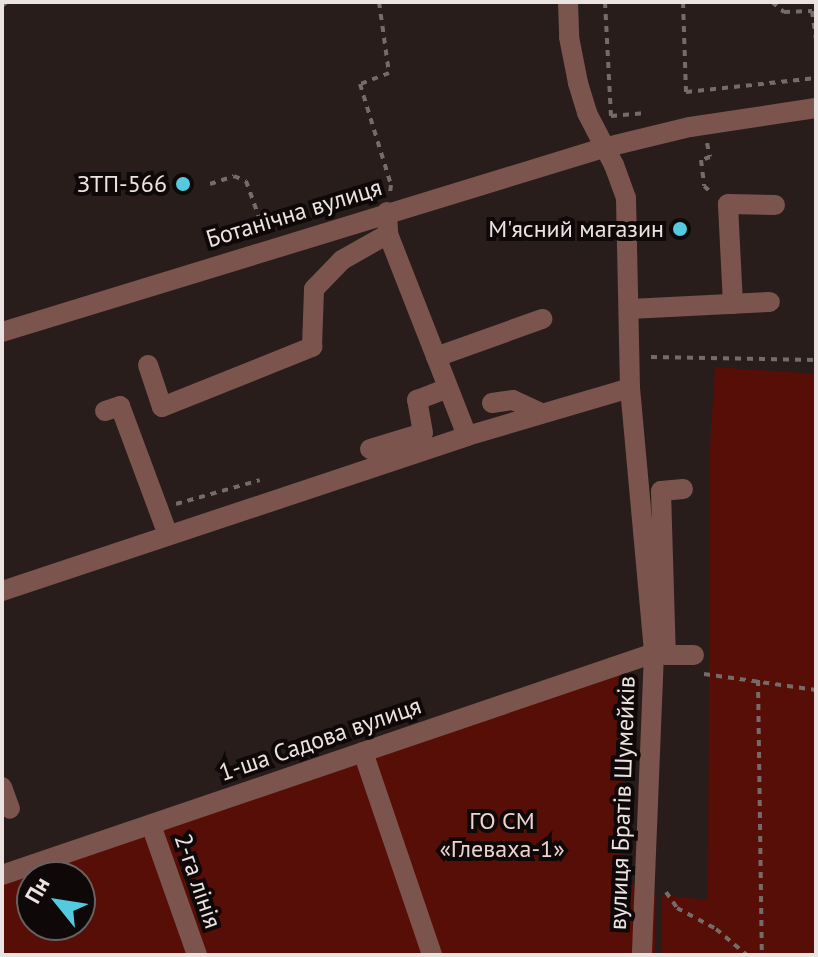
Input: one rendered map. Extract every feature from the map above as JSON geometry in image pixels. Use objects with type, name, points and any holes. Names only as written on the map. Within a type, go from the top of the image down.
[{"type":"street","points":[[568,2],[569,37],[578,83],[626,198],[630,388],[640,493],[656,580]]},
{"type":"street","name":"Ботанічна вулиця","points":[[2,332],[603,148],[690,127],[816,108]]},
{"type":"street","points":[[733,304],[728,204],[775,205]]},
{"type":"street","points":[[387,212],[388,234],[467,436]]},
{"type":"street","points":[[148,365],[162,407],[312,347],[314,289],[342,260],[388,234]]},
{"type":"street","points":[[630,309],[770,302]]},
{"type":"street","points":[[436,357],[542,319]]},
{"type":"street","points":[[370,449],[398,450],[423,433],[417,400],[448,388]]},
{"type":"street","points":[[2,591],[168,535],[398,450],[467,436],[630,388]]},
{"type":"street","points":[[492,403],[513,400],[541,413]]},
{"type":"street","points":[[105,411],[120,406],[168,535]]},
{"type":"street","points":[[640,493],[683,489]]},
{"type":"street","points":[[661,491],[656,580],[658,645],[666,655],[694,655]]},
{"type":"street","name":"1-ша Садова вулиця","points":[[2,875],[363,752],[658,645]]},
{"type":"street","name":"вулиця Братів Шумейків","points":[[642,955],[658,645]]},
{"type":"street","points":[[363,752],[432,955]]},
{"type":"street","points":[[2,787],[10,809]]},
{"type":"street","name":"2-га лінія","points":[[151,825],[197,955]]},
{"type":"path","points":[[379,2],[389,73],[360,84],[391,185],[387,212]]},
{"type":"path","points":[[605,2],[611,116],[657,112]]},
{"type":"path","points":[[683,2],[686,92],[816,78]]},
{"type":"path","points":[[772,2],[784,12],[812,11],[816,40]]},
{"type":"path","points":[[706,137],[710,157],[701,160],[704,186],[714,194]]},
{"type":"path","points":[[210,184],[234,176],[246,181],[270,248]]},
{"type":"path","points":[[630,352],[644,357],[816,360]]},
{"type":"path","points":[[762,955],[758,680],[816,690]]},
{"type":"path","points":[[645,887],[665,889],[677,908],[716,929],[747,955]]},
{"type":"green space","points":[[715,367],[816,374],[816,955],[662,955],[662,895],[708,900],[710,446]]},
{"type":"green space","name":"ГО СМ «Глеваха-1»","points":[[627,666],[621,870],[641,894],[656,896],[655,955],[2,955],[2,877],[16,872],[16,941],[96,941],[96,861],[49,861]]},
{"type":"place","name":"ЗТП-566","points":[[183,184]]},
{"type":"place","name":"М'ясний магазин","points":[[680,229]]}]
